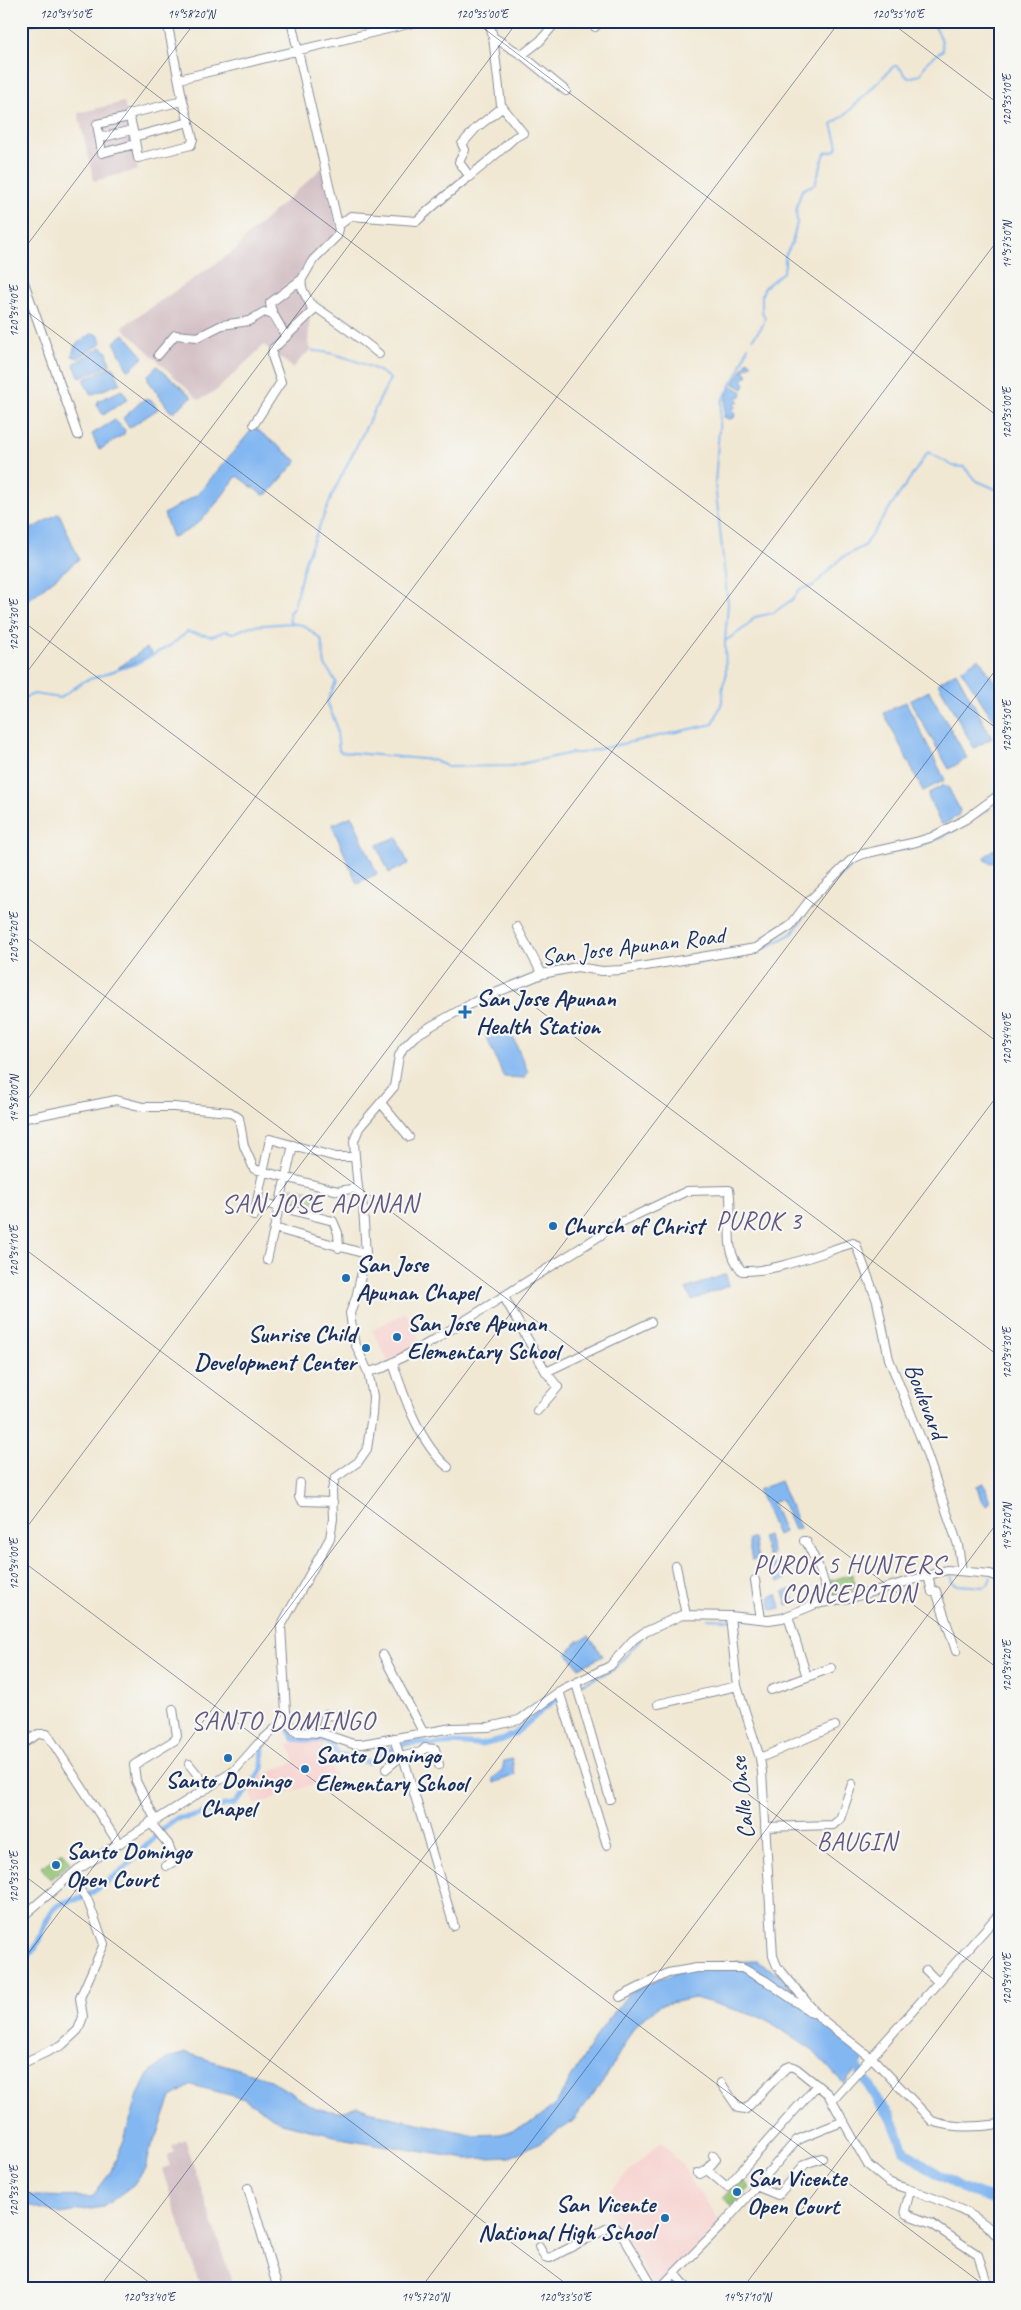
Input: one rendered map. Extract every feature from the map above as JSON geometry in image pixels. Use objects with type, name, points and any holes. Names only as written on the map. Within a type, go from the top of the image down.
[{"type":"street","points":[[21,23],[43,21]]},
{"type":"street","points":[[129,116],[138,158],[188,146],[193,139],[182,97],[167,21]]},
{"type":"street","points":[[285,337],[281,322],[273,314],[270,303],[302,279],[313,260],[337,236],[338,226],[290,21]]},
{"type":"street","points":[[338,226],[351,216],[417,221],[444,196],[470,177],[514,138],[523,133],[503,107],[489,21]]},
{"type":"street","points":[[522,55],[540,41],[557,21]]},
{"type":"street","points":[[179,79],[417,22]]},
{"type":"street","points":[[493,37],[522,55],[566,91]]},
{"type":"street","points":[[135,144],[102,153],[97,124],[129,116],[130,113],[178,102],[182,97]]},
{"type":"street","points":[[470,177],[459,162],[465,150],[462,144],[476,128],[503,107]]},
{"type":"street","points":[[100,138],[133,133],[137,136],[189,122]]},
{"type":"street","points":[[21,274],[78,435]]},
{"type":"street","points":[[254,424],[280,382],[272,356],[272,349],[312,312],[301,289],[302,279]]},
{"type":"street","points":[[309,303],[339,325],[349,329],[379,354]]},
{"type":"street","points":[[158,355],[175,335],[198,337],[222,325],[249,321],[264,312],[273,314]]},
{"type":"street","name":"San Jose Apunan Road","points":[[288,1717],[280,1626],[330,1538],[334,1519],[332,1490],[336,1478],[358,1462],[367,1449],[372,1415],[373,1396],[368,1372],[354,1341],[350,1313],[356,1298],[366,1254],[363,1207],[358,1188],[354,1141],[359,1128],[394,1087],[403,1048],[415,1036],[478,1000],[542,974],[577,967],[602,971],[620,970],[756,948],[790,926],[809,901],[852,860],[863,854],[932,837],[966,819],[1000,794]]},
{"type":"street","points":[[517,927],[542,974]]},
{"type":"street","points":[[21,1119],[116,1100],[144,1107],[174,1106],[230,1112],[239,1118],[250,1164],[254,1169],[338,1192],[358,1188]]},
{"type":"street","points":[[381,1103],[408,1137]]},
{"type":"street","points":[[254,1216],[270,1139],[336,1157],[355,1157]]},
{"type":"street","points":[[267,1260],[293,1145]]},
{"type":"street","name":"Boulevard","points":[[504,1297],[601,1235],[607,1229],[687,1191],[729,1190],[731,1213],[729,1221],[730,1249],[735,1263],[742,1271],[751,1271],[853,1243],[856,1245],[876,1301],[890,1359],[924,1446],[958,1545],[962,1571]]},
{"type":"street","points":[[257,1201],[333,1221],[338,1233],[339,1248]]},
{"type":"street","points":[[274,1228],[339,1248],[366,1254]]},
{"type":"street","points":[[368,1372],[393,1363],[504,1297],[546,1372],[558,1386],[537,1411]]},
{"type":"street","points":[[546,1372],[650,1322]]},
{"type":"street","points":[[393,1363],[414,1418],[439,1460],[448,1467]]},
{"type":"street","points":[[300,1483],[299,1497],[302,1501],[333,1502]]},
{"type":"street","points":[[804,1540],[820,1570],[830,1602]]},
{"type":"street","points":[[676,1566],[686,1615]]},
{"type":"street","points":[[288,1717],[289,1724],[296,1732],[321,1733],[353,1744],[396,1742],[423,1732],[452,1728],[489,1727],[519,1720],[559,1691],[610,1666],[633,1640],[686,1615],[770,1620],[788,1617],[816,1605],[947,1570],[990,1574],[1000,1578]]},
{"type":"street","points":[[929,1576],[932,1592],[936,1591],[956,1651]]},
{"type":"street","points":[[755,1580],[761,1619]]},
{"type":"street","points":[[788,1617],[807,1677]]},
{"type":"street","name":"Calle Onse","points":[[730,1619],[737,1686],[760,1758],[773,1956],[784,1977],[820,2018]]},
{"type":"street","points":[[383,1655],[423,1732]]},
{"type":"street","points":[[771,1690],[831,1668]]},
{"type":"street","points":[[576,1683],[610,1799]]},
{"type":"street","points":[[658,1704],[737,1686]]},
{"type":"street","points":[[559,1691],[607,1845]]},
{"type":"street","points":[[166,1866],[175,1861],[168,1844],[153,1821],[136,1781],[134,1765],[175,1740],[177,1736],[173,1710]]},
{"type":"street","points":[[321,1733],[326,1714],[345,1718]]},
{"type":"street","points":[[21,1918],[70,1877],[153,1821],[234,1771],[258,1744],[288,1717]]},
{"type":"street","points":[[760,1758],[836,1726]]},
{"type":"street","points":[[21,1745],[38,1734],[46,1734],[119,1844]]},
{"type":"street","points":[[396,1742],[454,1926]]},
{"type":"street","points":[[386,1769],[402,1757],[421,1752],[425,1748],[435,1749],[438,1765]]},
{"type":"street","points":[[189,1764],[208,1788]]},
{"type":"street","points":[[765,1827],[833,1825],[840,1819],[852,1784]]},
{"type":"street","points":[[23,2063],[62,2046],[78,2030],[83,2017],[80,1998],[104,1944],[88,1901],[70,1877]]},
{"type":"street","points":[[833,2100],[1000,1913]]},
{"type":"street","points":[[620,1997],[668,1973],[697,1968],[742,1968],[758,1976],[820,2018],[871,2057],[932,2121],[942,2125],[984,2126],[1000,2124]]},
{"type":"street","points":[[926,1970],[938,1982]]},
{"type":"street","points":[[721,2083],[733,2103],[742,2109],[746,2109],[786,2068],[791,2066],[817,2085],[833,2100],[868,2165],[888,2182],[969,2214],[987,2225],[1000,2240]]},
{"type":"street","points":[[707,2170],[727,2186],[817,2085]]},
{"type":"street","points":[[658,2289],[675,2273],[797,2140],[844,2121]]},
{"type":"street","points":[[697,2173],[700,2174],[707,2170],[716,2159],[713,2155]]},
{"type":"street","points":[[756,2186],[778,2195],[805,2164],[822,2158]]},
{"type":"street","points":[[248,2188],[278,2289]]},
{"type":"street","points":[[910,2190],[905,2210],[906,2214],[932,2224],[965,2244],[978,2255],[989,2289]]},
{"type":"street","points":[[539,2248],[545,2257],[550,2258],[608,2228],[615,2228],[623,2236],[654,2289]]},
{"type":"street","points":[[675,2273],[688,2289]]},
{"type":"shaded area","points":[[124,102],[138,170],[94,181],[78,113]]},
{"type":"shaded area","points":[[322,168],[338,231],[300,279],[310,312],[308,344],[312,350],[304,355],[293,368],[264,345],[217,390],[199,400],[122,327],[237,249],[246,237]]},
{"type":"shaded area","name":"San Jose Apunan Elementary School","points":[[406,1312],[422,1344],[388,1361],[372,1330]]},
{"type":"shaded area","name":"Santo Domingo Elementary School","points":[[301,1740],[323,1744],[335,1776],[255,1805],[249,1788],[258,1785],[256,1777],[295,1762],[289,1744]]},
{"type":"shaded area","points":[[185,2140],[234,2289],[201,2289],[162,2169],[170,2166],[168,2155],[174,2152],[172,2146]]},
{"type":"shaded area","name":"San Vicente National High School","points":[[661,2141],[684,2167],[696,2188],[714,2212],[713,2214],[721,2222],[657,2289],[601,2199]]},
{"type":"green space","points":[[292,1187],[316,1192],[313,1205],[289,1199]]},
{"type":"green space","points":[[852,1574],[857,1588],[830,1596],[826,1582]]},
{"type":"green space","name":"Santo Domingo Open Court","points":[[62,1852],[70,1863],[50,1879],[41,1867]]},
{"type":"green space","name":"San Vicente Open Court","points":[[740,2178],[750,2187],[733,2206],[723,2198]]},
{"type":"water","points":[[93,333],[99,336],[101,343],[78,358],[72,356],[75,345]]},
{"type":"water","points":[[124,334],[144,357],[128,371],[114,342]]},
{"type":"water","points":[[101,347],[107,352],[110,365],[80,378],[74,365],[76,362]]},
{"type":"water","points":[[748,360],[752,364],[744,370],[748,375],[742,380],[745,384],[743,389],[734,384]]},
{"type":"water","points":[[157,366],[192,397],[173,412],[170,411],[148,380],[148,375]]},
{"type":"water","points":[[111,367],[114,368],[120,383],[91,395],[84,381],[86,378]]},
{"type":"water","points":[[732,386],[742,392],[741,396],[736,398],[739,402],[734,404],[736,407],[732,409],[735,413],[734,418],[729,419],[724,417],[727,396]]},
{"type":"water","points":[[122,390],[128,399],[103,415],[97,405],[98,401]]},
{"type":"water","points":[[144,399],[152,401],[158,409],[129,428],[123,418]]},
{"type":"water","points":[[115,420],[125,430],[124,434],[101,449],[98,448],[92,434]]},
{"type":"water","points":[[254,427],[297,461],[269,493],[263,495],[237,476],[209,512],[192,528],[172,537],[164,514],[198,494]]},
{"type":"water","points":[[59,513],[79,559],[21,606],[21,535]]},
{"type":"water","points":[[146,648],[153,654],[135,663],[118,668]]},
{"type":"water","points":[[979,658],[1000,691],[1000,730],[961,670]]},
{"type":"water","points":[[956,672],[992,738],[974,748],[938,683]]},
{"type":"water","points":[[929,691],[967,758],[949,769],[910,701]]},
{"type":"water","points":[[906,702],[945,780],[923,791],[884,713]]},
{"type":"water","points":[[944,785],[948,787],[960,810],[958,816],[944,824],[940,823],[928,796],[929,793]]},
{"type":"water","points":[[352,816],[377,874],[357,883],[332,825]]},
{"type":"water","points":[[397,837],[408,864],[389,873],[377,845]]},
{"type":"water","points":[[992,850],[1000,850],[1000,858],[992,863],[986,861],[985,857]]},
{"type":"water","points":[[507,1024],[528,1072],[525,1078],[504,1077],[485,1034]]},
{"type":"water","points":[[726,1274],[728,1286],[692,1300],[686,1289]]},
{"type":"water","points":[[780,1481],[800,1528],[794,1530],[781,1499],[772,1503],[784,1532],[777,1535],[758,1490]]},
{"type":"water","points":[[984,1483],[990,1502],[987,1506],[981,1500],[977,1486]]},
{"type":"water","points":[[767,1535],[773,1554],[768,1556],[762,1537]]},
{"type":"water","points":[[754,1538],[758,1559],[752,1560],[748,1539]]},
{"type":"water","points":[[780,1563],[786,1579],[778,1582],[772,1565]]},
{"type":"water","points":[[791,1589],[795,1603],[787,1605],[783,1592]]},
{"type":"water","points":[[777,1594],[781,1608],[772,1610],[769,1597]]},
{"type":"water","points":[[589,1636],[603,1656],[579,1668],[567,1653],[578,1641]]},
{"type":"water","points":[[512,1759],[515,1775],[494,1783],[493,1778],[502,1771],[504,1761]]},
{"type":"water","points":[[756,1961],[779,1974],[798,1995],[867,2056],[844,2084],[813,2051],[766,2019],[695,1998],[660,2005],[635,2025],[606,2077],[573,2121],[540,2142],[511,2157],[466,2159],[346,2139],[282,2123],[245,2099],[192,2085],[171,2097],[158,2134],[149,2151],[145,2169],[133,2185],[103,2207],[61,2214],[21,2203],[21,2193],[35,2196],[92,2197],[110,2173],[124,2140],[138,2095],[148,2075],[166,2059],[186,2053],[245,2071],[270,2080],[317,2109],[340,2112],[357,2106],[389,2117],[476,2135],[501,2134],[531,2123],[555,2105],[596,2036],[629,1993],[657,1980],[703,1963]]},
{"type":"waterway","points":[[753,338],[762,327],[765,319],[762,311],[762,294],[765,287],[783,272],[785,256],[792,243],[797,223],[796,208],[802,190],[815,184],[825,153],[836,150],[838,146],[832,124],[847,113],[894,66],[898,66],[908,78],[920,75],[928,61],[943,50],[941,38],[934,25],[938,21]]},
{"type":"waterway","points":[[290,623],[303,625],[321,639],[325,665],[336,682],[327,702],[336,724],[339,751],[342,752],[434,760],[448,767],[511,766],[572,753],[581,753],[713,724],[722,702],[723,685],[726,677],[725,641],[728,604],[715,484],[720,415],[722,401],[739,371],[748,347]]},
{"type":"waterway","points":[[21,699],[34,694],[60,698],[84,681],[136,664],[171,645],[187,632],[212,636],[226,631],[233,633],[251,626],[290,623],[289,613],[294,607],[305,561],[333,493],[390,379],[375,369],[353,360],[313,351]]},
{"type":"waterway","points":[[725,641],[746,627],[755,617],[773,613],[793,599],[800,589],[813,586],[841,558],[864,546],[928,452],[953,466],[964,467],[975,480],[1000,491]]},
{"type":"waterway","points":[[831,885],[857,861],[922,845],[945,836],[989,809]]},
{"type":"waterway","points":[[691,964],[756,953],[793,933],[810,906]]},
{"type":"waterway","points":[[948,1573],[952,1582],[958,1585],[985,1587],[988,1585],[991,1577]]},
{"type":"waterway","points":[[806,1612],[820,1607]]},
{"type":"waterway","points":[[708,1619],[728,1620]]},
{"type":"waterway","points":[[733,1620],[743,1621]]},
{"type":"waterway","points":[[580,1685],[613,1670],[641,1639]]},
{"type":"waterway","points":[[286,1725],[294,1739],[327,1741],[338,1754],[368,1762],[377,1759],[399,1744],[423,1742],[429,1745],[455,1743],[480,1745],[502,1740],[517,1732],[559,1696]]},
{"type":"waterway","points":[[162,1830],[176,1819],[195,1816],[225,1805],[234,1804],[249,1788],[261,1770],[263,1762],[262,1750],[267,1739]]},
{"type":"waterway","points":[[87,1896],[122,1871],[158,1834]]},
{"type":"waterway","points":[[21,1961],[28,1956],[37,1944],[49,1915],[54,1909],[64,1903],[83,1898]]},
{"type":"waterway","points":[[855,2063],[879,2103],[891,2117],[905,2151],[923,2165],[962,2188],[1000,2202]]},
{"type":"place","name":"San Jose Apunan Health Station","points":[[465,1012]]},
{"type":"place","name":"Church of Christ","points":[[553,1226]]},
{"type":"place","name":"San Jose Apunan Chapel","points":[[346,1278]]},
{"type":"place","name":"San Jose Apunan Elementary School","points":[[397,1337]]},
{"type":"place","name":"Sunrise Child Development Center","points":[[366,1348]]},
{"type":"place","name":"Santo Domingo Chapel","points":[[228,1758]]},
{"type":"place","name":"Santo Domingo Elementary School","points":[[305,1769]]},
{"type":"place","name":"Santo Domingo Open Court","points":[[56,1865]]},
{"type":"place","name":"San Vicente Open Court","points":[[737,2192]]},
{"type":"place","name":"San Vicente National High School","points":[[665,2218]]},
{"type":"district","name":"SAN JOSE APUNAN","points":[[320,1203]]},
{"type":"district","name":"PUROK 3","points":[[759,1220]]},
{"type":"district","name":"PUROK 5 HUNTERS CONCEPCION","points":[[849,1578]]},
{"type":"district","name":"SANTO DOMINGO","points":[[283,1720]]},
{"type":"district","name":"BAUGIN","points":[[857,1841]]}]
